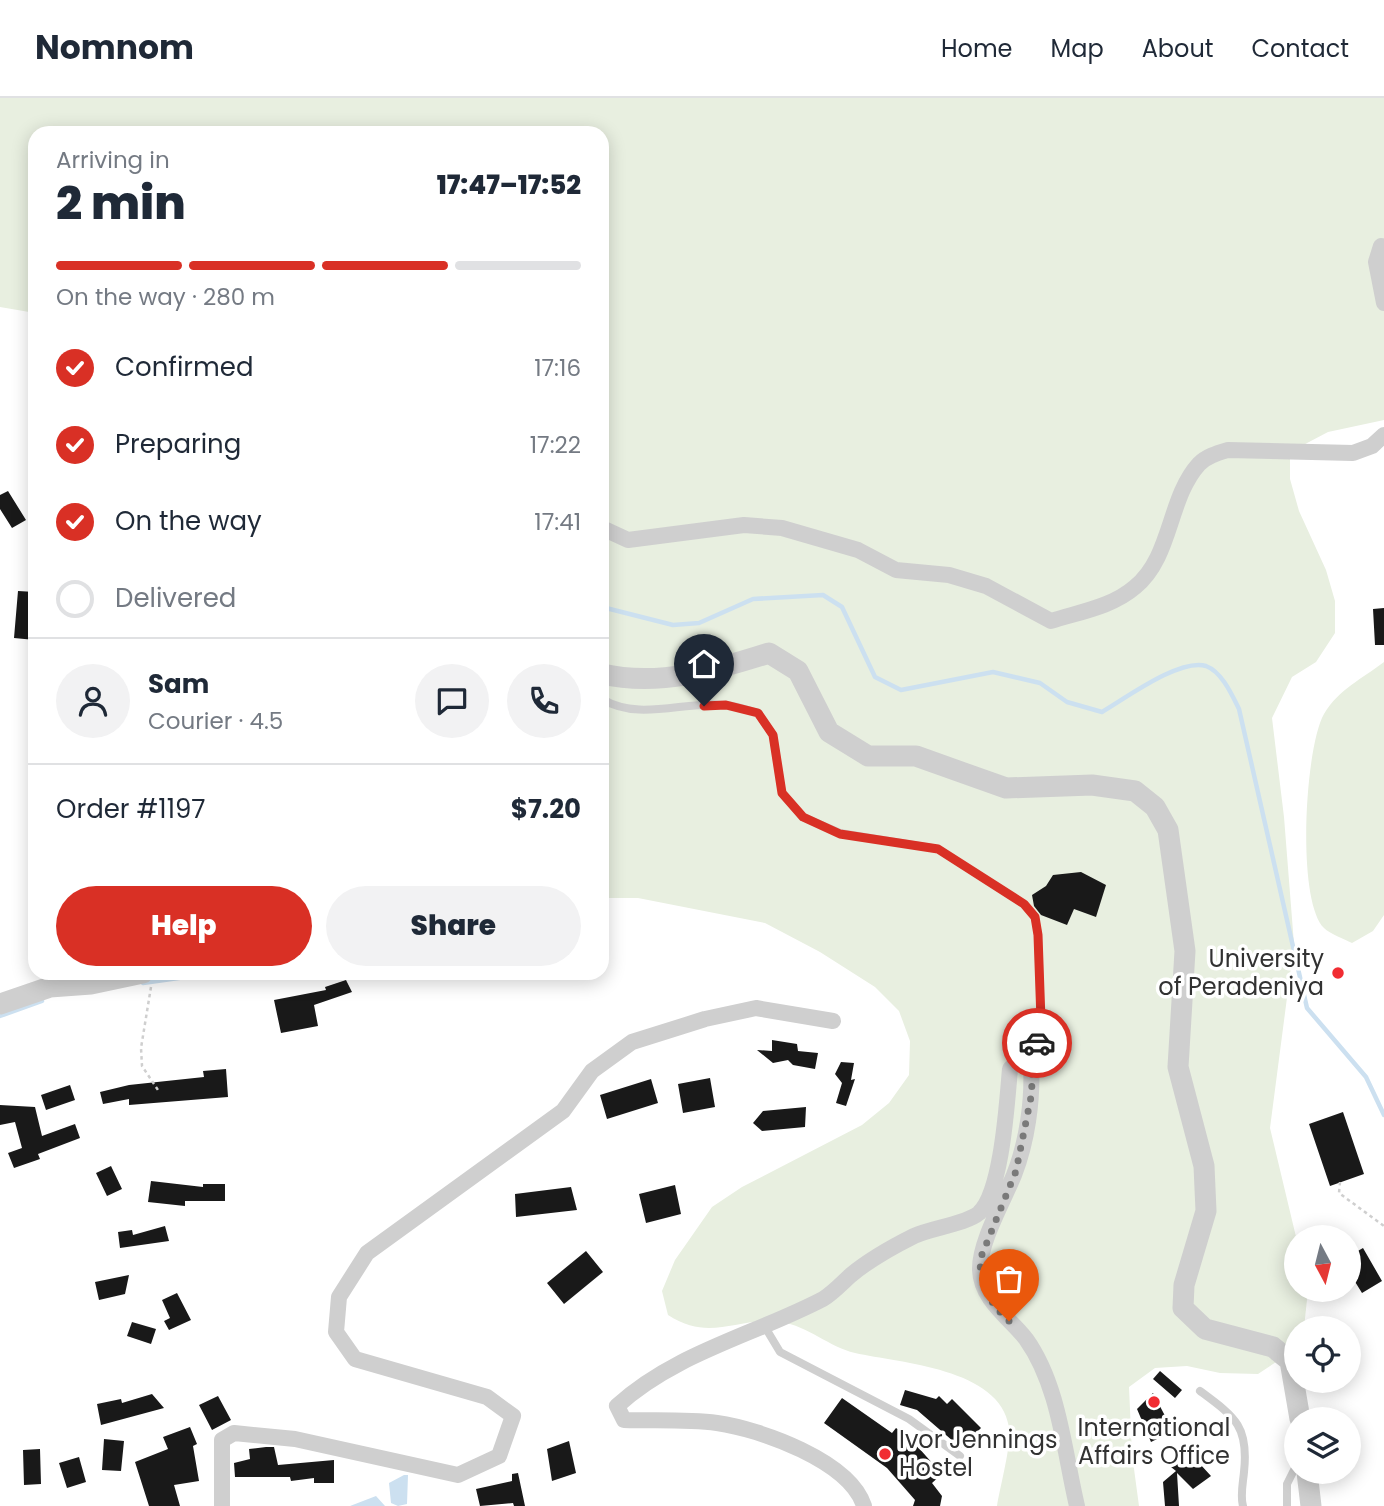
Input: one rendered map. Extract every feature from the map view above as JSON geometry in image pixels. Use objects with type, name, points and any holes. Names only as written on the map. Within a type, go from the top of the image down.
[{"type":"street","points":[[1381,246],[1376,262],[1384,303]]},
{"type":"street","points":[[609,531],[628,540],[744,525],[782,528],[858,550],[896,570],[949,575],[986,586],[1051,621],[1116,601],[1138,586],[1159,556],[1177,506],[1198,465],[1209,457],[1228,450],[1353,453],[1372,446],[1384,435]]},
{"type":"street","points":[[609,675],[651,678],[710,672],[769,653],[798,671],[829,732],[868,756],[916,756],[1006,788],[1092,785],[1135,791],[1155,807],[1168,830],[1185,951],[1178,1067],[1204,1166],[1206,1211],[1184,1285],[1183,1308],[1205,1329],[1273,1347],[1290,1361],[1298,1407]]},
{"type":"street","points":[[0,1004],[50,987],[110,980]]},
{"type":"street","points":[[222,1506],[222,1440],[234,1433],[295,1439],[458,1475],[499,1456],[513,1416],[487,1397],[355,1359],[336,1332],[339,1297],[368,1253],[563,1111],[592,1071],[632,1042],[705,1019],[757,1008],[833,1021]]},
{"type":"street","points":[[864,1506],[842,1475],[803,1450],[755,1432],[718,1423],[624,1420],[617,1406],[640,1384],[686,1358],[765,1327],[827,1297],[853,1273],[915,1236],[978,1213],[986,1202],[1002,1152],[1010,1069],[1020,1059],[1031,1065],[1032,1092],[1016,1171],[981,1257],[980,1272],[994,1306],[1024,1337],[1045,1368],[1077,1506]]},
{"type":"street","points":[[1308,1484],[1311,1506]]},
{"type":"lane","points":[[609,703],[616,707],[641,710],[726,705],[758,713],[773,735],[782,793],[803,817],[840,834],[938,849],[1024,904],[1035,917],[1038,935],[1041,1020],[1031,1065]]},
{"type":"lane","points":[[765,1327],[780,1352],[909,1419],[960,1456]]},
{"type":"lane","points":[[1200,1391],[1230,1413],[1242,1428],[1246,1453],[1243,1506]]},
{"type":"lane","points":[[1287,1484],[1287,1506]]},
{"type":"path","points":[[152,993],[141,1048],[142,1066],[158,1090]]},
{"type":"path","points":[[1340,1182],[1339,1193],[1384,1226]]},
{"type":"green space","points":[[0,98],[1384,98],[1384,420],[1328,432],[1290,452],[1290,479],[1299,511],[1326,570],[1335,601],[1335,633],[1316,662],[1292,677],[1272,718],[1284,817],[1294,944],[1270,1128],[1293,1225],[1284,1225],[1284,1302],[1307,1302],[1305,1316],[1284,1316],[1284,1357],[1258,1374],[1220,1373],[1187,1366],[1155,1368],[1129,1387],[1132,1454],[1139,1506],[997,1506],[1009,1427],[1002,1407],[987,1392],[968,1380],[921,1365],[845,1350],[791,1324],[765,1321],[711,1328],[684,1323],[668,1315],[662,1291],[675,1260],[712,1207],[742,1187],[862,1125],[889,1103],[909,1075],[910,1041],[899,1011],[875,987],[820,952],[765,923],[638,898],[609,898],[609,126],[28,126],[28,312],[0,307]]},
{"type":"green space","points":[[1384,662],[1384,915],[1373,931],[1352,943],[1324,928],[1315,912],[1307,857],[1308,789],[1317,732],[1324,714],[1344,691]]},
{"type":"water","points":[[408,1475],[407,1504],[398,1506],[391,1503],[389,1483]]},
{"type":"water","points":[[376,1496],[385,1506],[350,1506]]},
{"type":"building","points":[[8,491],[26,520],[12,528],[0,509],[0,495]]},
{"type":"building","points":[[18,591],[28,592],[28,639],[14,638]]},
{"type":"building","points":[[1384,608],[1384,645],[1375,645],[1373,609]]},
{"type":"building","points":[[1081,872],[1106,885],[1096,917],[1074,909],[1067,925],[1041,915],[1034,906],[1032,895],[1046,886],[1053,875]]},
{"type":"building","points":[[346,980],[352,992],[314,1005],[318,1026],[281,1033],[274,1000],[326,990],[325,987]]},
{"type":"building","points":[[772,1040],[797,1044],[798,1051],[818,1053],[815,1069],[793,1065],[788,1060],[773,1063],[757,1050],[772,1051]]},
{"type":"building","points":[[841,1062],[854,1063],[851,1080],[855,1079],[846,1106],[836,1103],[842,1083],[835,1074]]},
{"type":"building","points":[[226,1069],[228,1097],[129,1105],[129,1099],[103,1104],[100,1092],[129,1085],[204,1077],[203,1071]]},
{"type":"building","points":[[710,1078],[715,1107],[683,1113],[678,1084]]},
{"type":"building","points":[[651,1079],[658,1103],[607,1119],[600,1095]]},
{"type":"building","points":[[70,1085],[75,1100],[46,1110],[41,1095]]},
{"type":"building","points":[[0,1105],[35,1107],[42,1136],[75,1124],[80,1138],[38,1154],[40,1159],[14,1168],[8,1153],[22,1148],[15,1122],[0,1125]]},
{"type":"building","points":[[806,1107],[805,1127],[762,1131],[753,1123],[763,1111]]},
{"type":"building","points":[[1343,1112],[1364,1174],[1330,1186],[1309,1124]]},
{"type":"building","points":[[111,1166],[122,1189],[107,1196],[96,1173]]},
{"type":"building","points":[[151,1181],[203,1187],[203,1184],[225,1184],[225,1201],[185,1201],[185,1206],[148,1202]]},
{"type":"building","points":[[675,1185],[681,1214],[646,1223],[639,1194]]},
{"type":"building","points":[[571,1187],[577,1210],[516,1217],[515,1194]]},
{"type":"building","points":[[165,1226],[169,1241],[120,1248],[118,1232],[132,1230],[133,1235]]},
{"type":"building","points":[[1362,1249],[1382,1281],[1362,1293]]},
{"type":"building","points":[[586,1251],[603,1272],[564,1304],[547,1283]]},
{"type":"building","points":[[129,1275],[125,1294],[99,1300],[95,1282]]},
{"type":"building","points":[[177,1293],[191,1320],[169,1330],[164,1321],[170,1318],[162,1300]]},
{"type":"building","points":[[132,1322],[156,1329],[151,1344],[127,1336]]},
{"type":"building","points":[[1160,1371],[1182,1390],[1175,1398],[1153,1379]]},
{"type":"building","points":[[905,1390],[936,1399],[939,1396],[947,1404],[952,1399],[981,1428],[961,1448],[917,1410],[900,1405]]},
{"type":"building","name":"International Affairs Office","points":[[1153,1393],[1173,1431],[1151,1442],[1137,1409]]},
{"type":"building","points":[[152,1394],[164,1408],[101,1425],[97,1404],[121,1399],[122,1403]]},
{"type":"building","points":[[218,1396],[231,1420],[212,1430],[199,1405]]},
{"type":"building","name":"Ivor Jennings Hostel","points":[[842,1398],[892,1433],[896,1428],[909,1437],[942,1474],[932,1483],[942,1496],[940,1506],[913,1506],[915,1500],[887,1468],[824,1423]]},
{"type":"building","points":[[190,1427],[197,1444],[193,1446],[199,1481],[174,1485],[180,1506],[149,1506],[135,1462],[168,1449],[163,1437]]},
{"type":"building","points":[[104,1439],[124,1441],[121,1471],[102,1470]]},
{"type":"building","points":[[569,1441],[576,1473],[552,1481],[547,1449]]},
{"type":"building","points":[[274,1447],[278,1465],[334,1460],[334,1483],[314,1483],[314,1478],[291,1481],[290,1477],[235,1477],[234,1463],[250,1459],[249,1449]]},
{"type":"building","points":[[40,1449],[41,1484],[24,1485],[23,1450]]},
{"type":"building","points":[[1189,1452],[1211,1476],[1193,1489],[1177,1473],[1179,1506],[1165,1506],[1163,1482],[1176,1471],[1171,1467]]},
{"type":"building","points":[[79,1457],[86,1482],[67,1488],[59,1463]]},
{"type":"building","points":[[518,1473],[525,1506],[514,1506],[513,1503],[480,1506],[476,1489],[512,1481],[512,1474]]},
{"type":"waterway","points":[[609,609],[673,625],[699,623],[753,599],[823,595],[842,607],[875,677],[901,690],[993,672],[1040,683],[1067,702],[1102,712],[1168,673],[1195,665],[1212,669],[1226,684],[1239,709],[1307,1008],[1366,1077],[1384,1115]]},
{"type":"waterway","points":[[143,983],[164,980]]},
{"type":"waterway","points":[[0,1016],[42,1001]]},
{"type":"way so far","points":[[1009,1321],[994,1306],[980,1272],[981,1257],[1016,1171],[1032,1092],[1031,1065],[1037,1043]]},
{"type":"place","name":"University of Peradeniya","points":[[1338,973]]},
{"type":"place","name":"International Affairs Office","points":[[1154,1402]]},
{"type":"place","name":"Ivor Jennings Hostel","points":[[885,1454]]},
{"type":"route","points":[[704,706],[726,705],[758,713],[773,735],[782,793],[803,817],[840,834],[938,849],[1024,904],[1035,917],[1038,935],[1041,1020],[1037,1043]]}]
